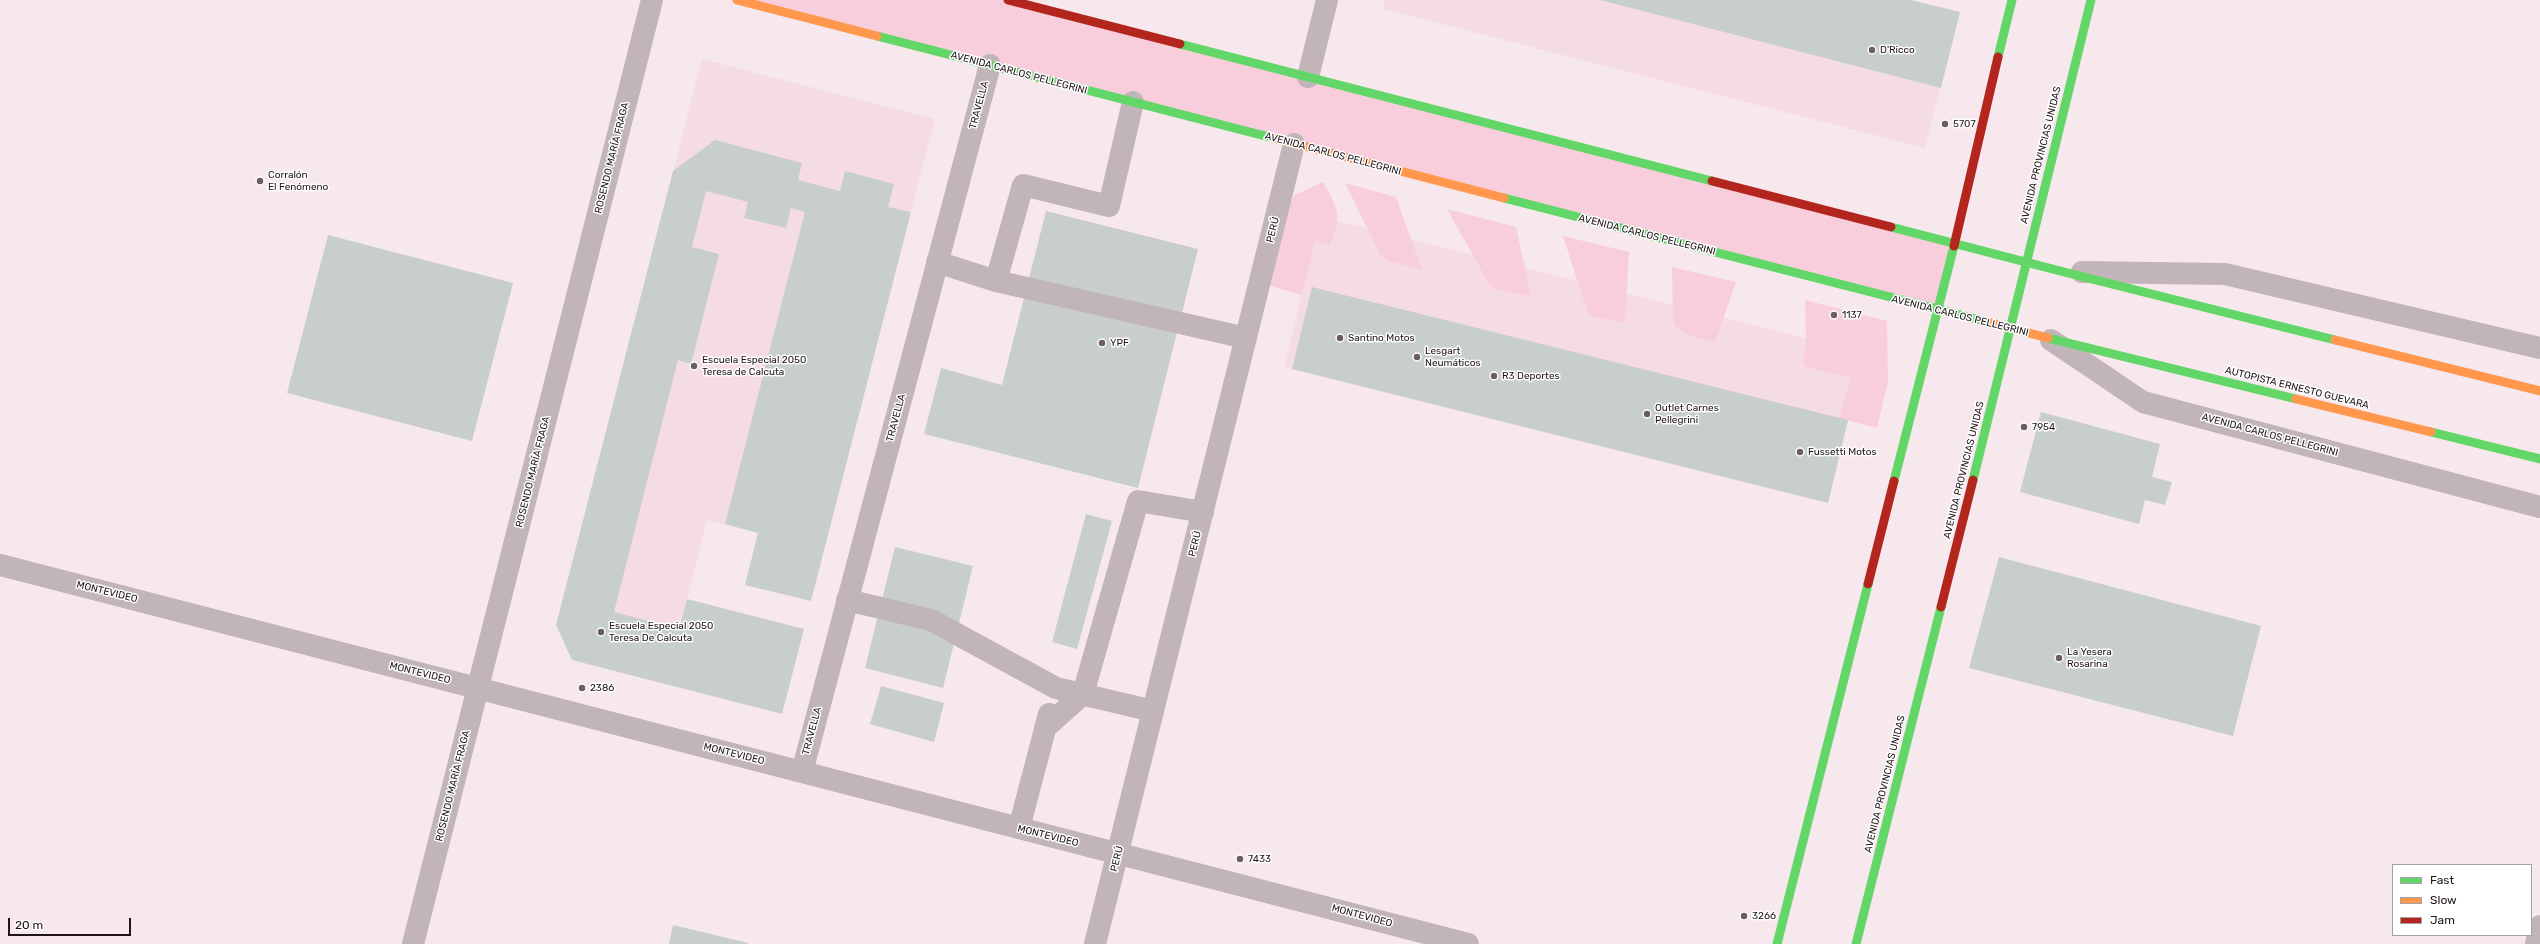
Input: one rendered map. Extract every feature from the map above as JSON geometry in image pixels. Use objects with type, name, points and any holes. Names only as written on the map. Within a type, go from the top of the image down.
[{"type":"main road","name":"AVENIDA CARLOS PELLEGRINI","points":[[737,0],[2048,338]]},
{"type":"main road","points":[[1008,0],[1954,245],[2540,391]]},
{"type":"main road","points":[[1777,944],[1936,310],[1954,245],[2012,0]]},
{"type":"main road","name":"AVENIDA PROVINCIAS UNIDAS","points":[[1856,944],[2011,329],[2026,262],[2091,0]]},
{"type":"main road","name":"AUTOPISTA ERNESTO GUEVARA","points":[[2048,338],[2540,459]]},
{"type":"street","name":"ROSENDO MARÍA FRAGA","points":[[413,944],[652,0]]},
{"type":"street","points":[[1308,77],[1327,0]]},
{"type":"street","name":"TRAVELLA","points":[[802,772],[990,65]]},
{"type":"street","points":[[996,281],[1023,185],[1108,206],[1133,102]]},
{"type":"street","name":"PERÚ","points":[[1095,944],[1294,144]]},
{"type":"street","points":[[937,262],[996,281],[1246,338]]},
{"type":"street","points":[[2064,272],[2225,274],[2540,348]]},
{"type":"street","name":"AVENIDA CARLOS PELLEGRINI","points":[[2048,338],[2143,402],[2540,506]]},
{"type":"street","points":[[1046,728],[1083,694],[1138,501],[1203,512]]},
{"type":"street","name":"MONTEVIDEO","points":[[0,565],[1468,944]]},
{"type":"street","points":[[847,600],[931,620],[1056,688],[1153,711]]},
{"type":"street","points":[[1019,828],[1056,688]]},
{"type":"street","points":[[2536,944],[2540,926]]},
{"type":"shaded area","points":[[737,0],[1008,0],[1954,245],[1935,310]]},
{"type":"shaded area","points":[[1385,0],[1911,0],[1960,12],[1925,148],[1383,9]]},
{"type":"shaded area","name":"Escuela Especial 2050 Teresa de Calcuta","points":[[702,59],[935,119],[824,550],[707,520],[665,684],[572,660],[556,625]]},
{"type":"shaded area","points":[[1323,182],[1333,200],[1337,212],[1336,226],[1330,245],[1315,242],[1302,295],[1267,285],[1283,213],[1295,195]]},
{"type":"shaded area","points":[[1345,183],[1396,197],[1422,270],[1388,261],[1381,256]]},
{"type":"shaded area","points":[[1447,209],[1516,227],[1531,296],[1495,289],[1489,284]]},
{"type":"shaded area","points":[[1321,217],[1865,353],[1828,503],[1284,367]]},
{"type":"shaded area","points":[[1563,236],[1629,252],[1625,323],[1593,317],[1587,311]]},
{"type":"shaded area","points":[[1672,267],[1736,282],[1715,342],[1686,334],[1676,327],[1673,322]]},
{"type":"shaded area","points":[[1805,300],[1887,321],[1888,382],[1877,428],[1839,418],[1851,378],[1803,366],[1806,339]]},
{"type":"building","name":"D'Ricco","points":[[1600,0],[1911,0],[1960,12],[1941,88]]},
{"type":"building","points":[[715,140],[802,163],[798,180],[840,191],[845,171],[894,184],[888,207],[911,212],[811,601],[745,585],[758,533],[725,524],[805,212],[791,208],[786,228],[744,218],[748,202],[706,191],[692,247],[719,254],[691,364],[678,360],[614,612],[679,629],[687,599],[804,629],[782,714],[572,660],[556,625],[673,171]]},
{"type":"building","points":[[1046,211],[1198,249],[1138,488],[924,434],[941,368],[1002,385]]},
{"type":"building","points":[[328,235],[513,283],[472,441],[287,393]]},
{"type":"building","points":[[1312,287],[1848,420],[1828,503],[1292,369]]},
{"type":"building","points":[[2041,412],[2160,444],[2152,477],[2172,482],[2165,505],[2145,500],[2139,524],[2020,492]]},
{"type":"building","points":[[1086,514],[1112,521],[1077,649],[1052,642]]},
{"type":"building","points":[[895,547],[973,566],[943,688],[865,668]]},
{"type":"building","points":[[1999,557],[2261,626],[2233,736],[1969,668]]},
{"type":"building","points":[[881,686],[944,703],[934,742],[870,724]]},
{"type":"building","points":[[673,925],[748,943],[748,944],[669,944]]},
{"type":"traffic: fast","points":[[1998,57],[2012,0]]},
{"type":"traffic: fast","points":[[1973,480],[2091,0]]},
{"type":"traffic: fast","points":[[877,36],[1273,138]]},
{"type":"traffic: fast","points":[[1180,44],[1712,181]]},
{"type":"traffic: fast","points":[[1504,198],[1984,321]]},
{"type":"traffic: fast","points":[[1891,227],[2064,272]]},
{"type":"traffic: fast","points":[[1894,481],[1954,246]]},
{"type":"traffic: fast","points":[[2064,272],[2335,340]]},
{"type":"traffic: fast","points":[[2048,338],[2296,399]]},
{"type":"traffic: fast","points":[[2431,432],[2540,459]]},
{"type":"traffic: fast","points":[[1777,944],[1868,584]]},
{"type":"traffic: fast","points":[[1856,944],[1941,607]]},
{"type":"traffic: slow","points":[[737,0],[877,36]]},
{"type":"traffic: slow","points":[[1273,138],[1504,198]]},
{"type":"traffic: slow","points":[[1984,321],[2048,338]]},
{"type":"traffic: slow","points":[[2335,340],[2540,391]]},
{"type":"traffic: slow","points":[[2296,399],[2431,432]]},
{"type":"traffic: jam","points":[[1008,0],[1180,44]]},
{"type":"traffic: jam","points":[[1954,246],[1998,57]]},
{"type":"traffic: jam","points":[[1712,181],[1891,227]]},
{"type":"traffic: jam","points":[[1941,607],[1973,480]]},
{"type":"traffic: jam","points":[[1868,584],[1894,481]]},
{"type":"place","name":"D'Ricco","points":[[1872,50]]},
{"type":"place","name":"5707","points":[[1945,124]]},
{"type":"place","name":"Corralón El Fenómeno","points":[[260,181]]},
{"type":"place","name":"1137","points":[[1834,315]]},
{"type":"place","name":"Santino Motos","points":[[1340,338]]},
{"type":"place","name":"YPF","points":[[1102,343]]},
{"type":"place","name":"Lesgart Neumáticos","points":[[1417,357]]},
{"type":"place","name":"Escuela Especial 2050 Teresa de Calcuta","points":[[694,366]]},
{"type":"place","name":"R3 Deportes","points":[[1494,376]]},
{"type":"place","name":"Outlet Carnes Pellegrini","points":[[1647,414]]},
{"type":"place","name":"7954","points":[[2024,427]]},
{"type":"place","name":"Fussetti Motos","points":[[1800,452]]},
{"type":"place","name":"Escuela Especial 2050 Teresa De Calcuta","points":[[601,632]]},
{"type":"place","name":"La Yesera Rosarina","points":[[2059,658]]},
{"type":"place","name":"2386","points":[[582,688]]},
{"type":"place","name":"7433","points":[[1240,859]]},
{"type":"place","name":"3266","points":[[1744,916]]}]
